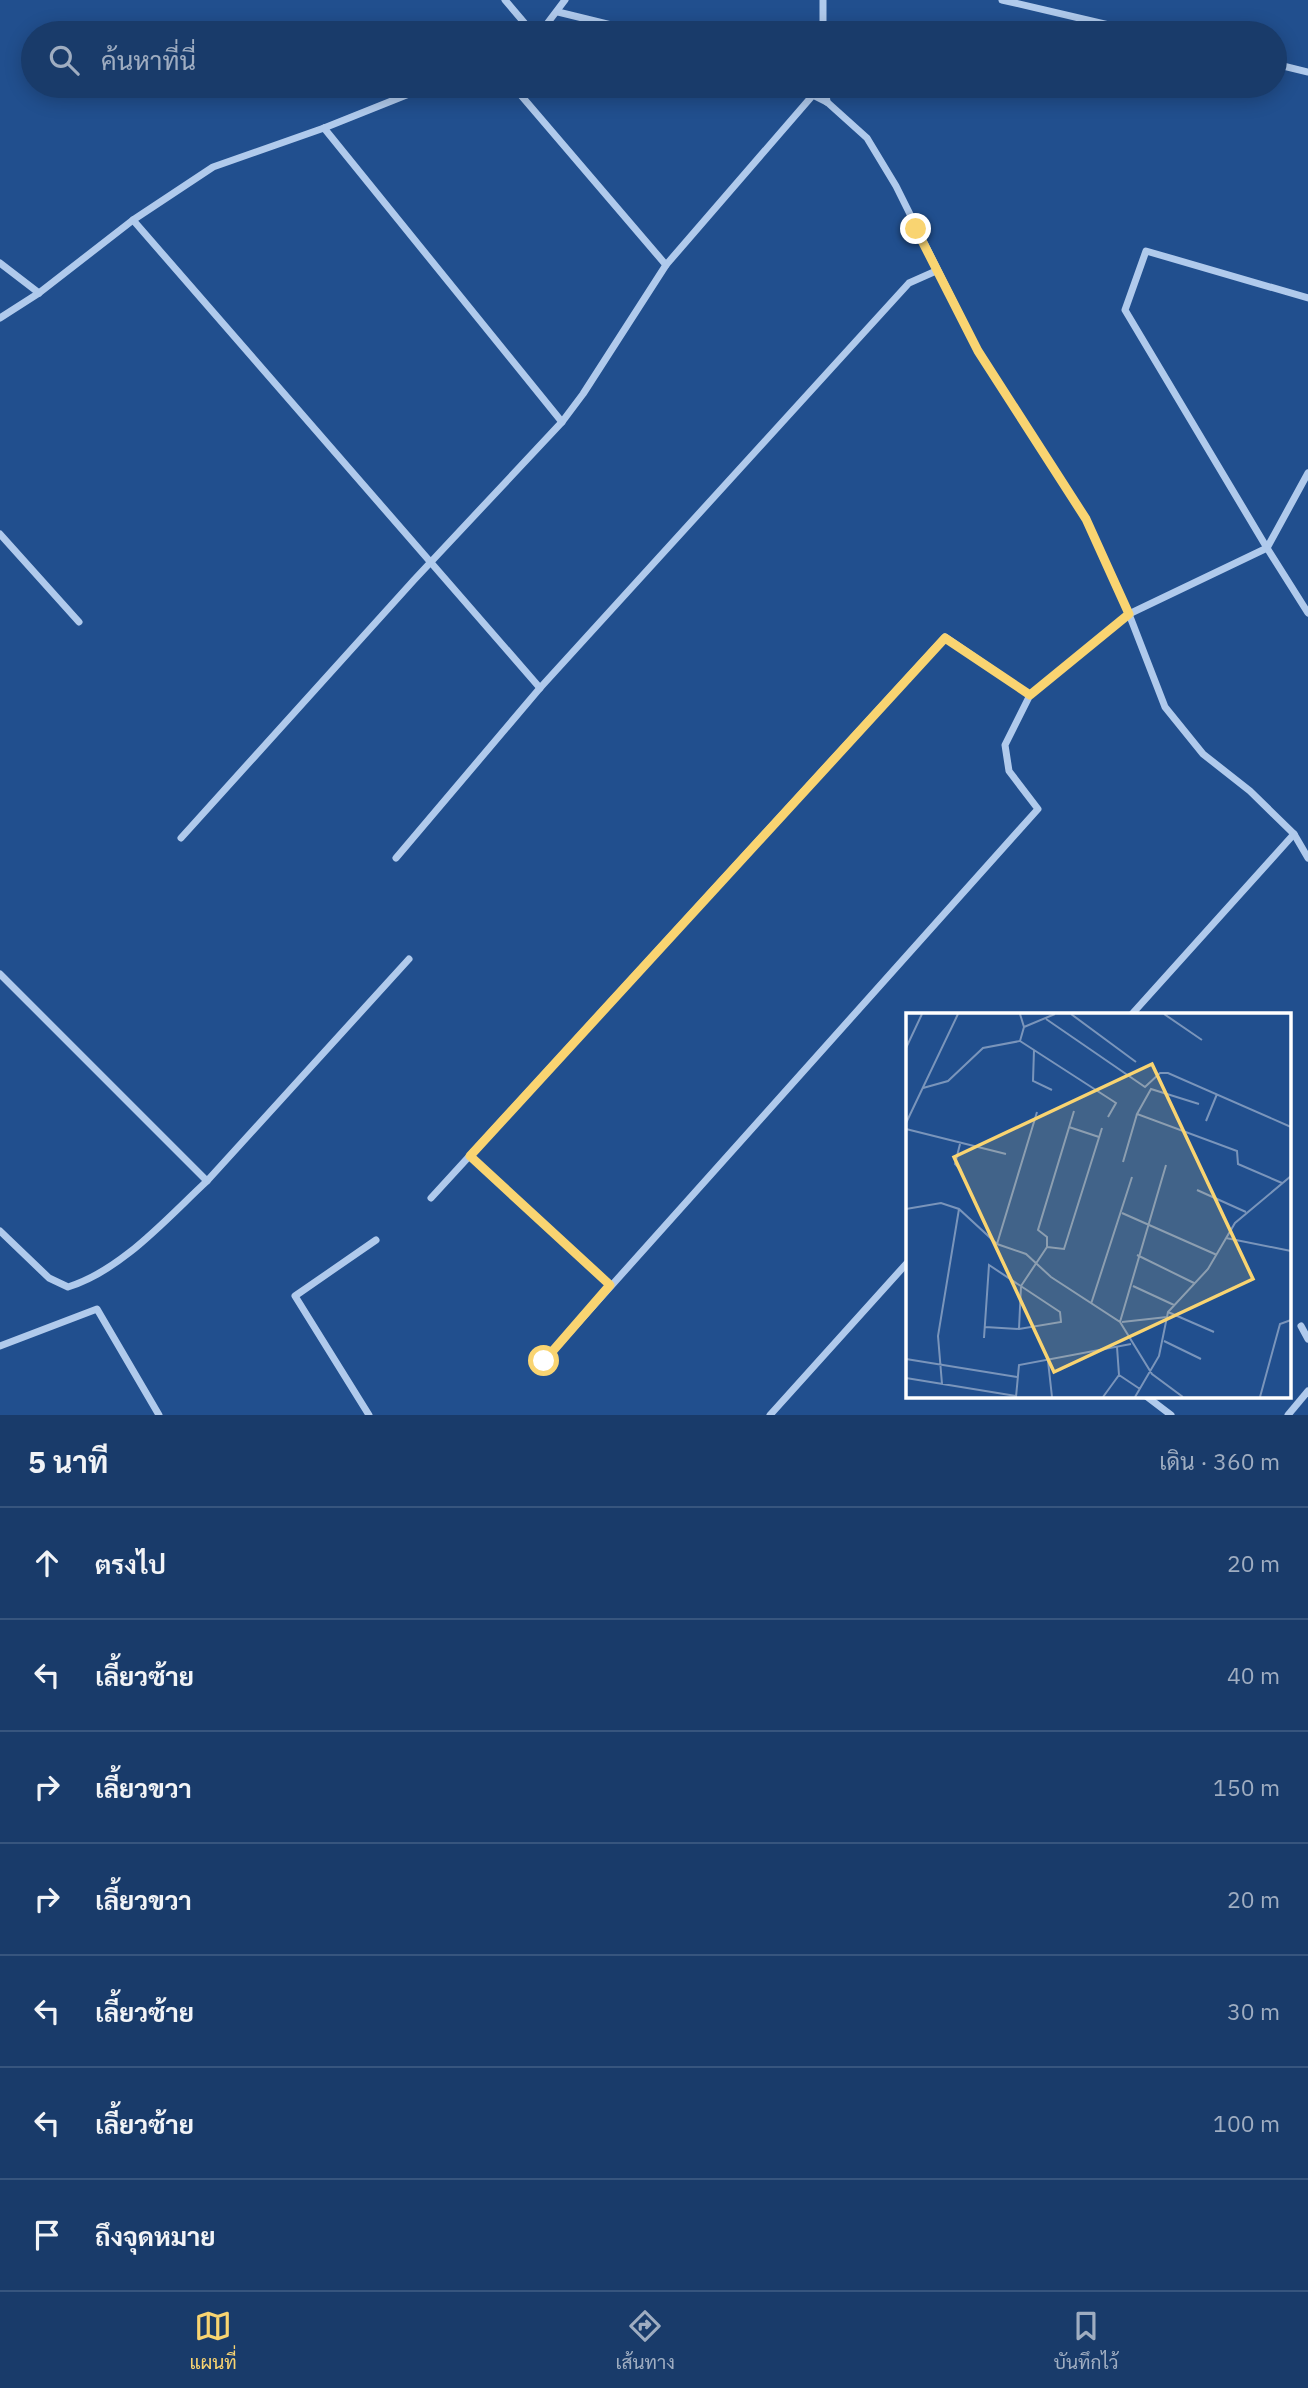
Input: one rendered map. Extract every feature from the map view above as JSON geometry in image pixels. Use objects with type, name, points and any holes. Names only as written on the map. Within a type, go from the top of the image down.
[{"type":"street","points":[[505,0],[523,21]]},
{"type":"street","points":[[550,21],[565,0]]},
{"type":"street","points":[[823,0],[823,21]]},
{"type":"street","points":[[1002,0],[1092,21]]},
{"type":"street","points":[[558,12],[595,21]]},
{"type":"street","points":[[1287,67],[1308,72]]},
{"type":"street","points":[[0,318],[39,293],[133,220],[213,167],[399,98]]},
{"type":"street","points":[[523,98],[666,265]]},
{"type":"street","points":[[181,838],[456,534],[562,422],[666,265],[811,98]]},
{"type":"street","points":[[818,98],[827,102],[867,138],[896,186],[978,351],[1086,519],[1129,614],[1165,707],[1203,754],[1250,791],[1294,834],[1308,858]]},
{"type":"street","points":[[826,98],[827,102]]},
{"type":"street","points":[[324,128],[562,422]]},
{"type":"street","points":[[133,220],[540,688]]},
{"type":"street","points":[[1308,298],[1146,251],[1125,310],[1308,613]]},
{"type":"street","points":[[0,263],[39,293]]},
{"type":"street","points":[[396,858],[540,688],[909,283],[936,271]]},
{"type":"street","points":[[544,1361],[1038,809],[1009,771],[1005,745],[1030,695],[1129,614],[1267,548],[1308,473]]},
{"type":"street","points":[[0,534],[79,622]]},
{"type":"street","points":[[431,1198],[945,638],[1030,695]]},
{"type":"street","points":[[1133,1013],[1294,834]]},
{"type":"street","points":[[0,1231],[49,1278],[68,1287],[96,1276],[122,1259],[207,1181],[409,959]]},
{"type":"street","points":[[0,974],[207,1181]]},
{"type":"street","points":[[470,1156],[610,1285]]},
{"type":"street","points":[[369,1415],[295,1296],[376,1240]]},
{"type":"street","points":[[770,1415],[906,1264]]},
{"type":"street","points":[[0,1346],[97,1309],[159,1415]]},
{"type":"street","points":[[1301,1326],[1308,1339]]},
{"type":"street","points":[[1288,1415],[1308,1391]]},
{"type":"street","points":[[1149,1398],[1171,1415]]},
{"type":"route","points":[[544,1361],[610,1285],[470,1156],[945,638],[1030,695],[1129,614],[1086,519],[978,351],[916,229]]}]
